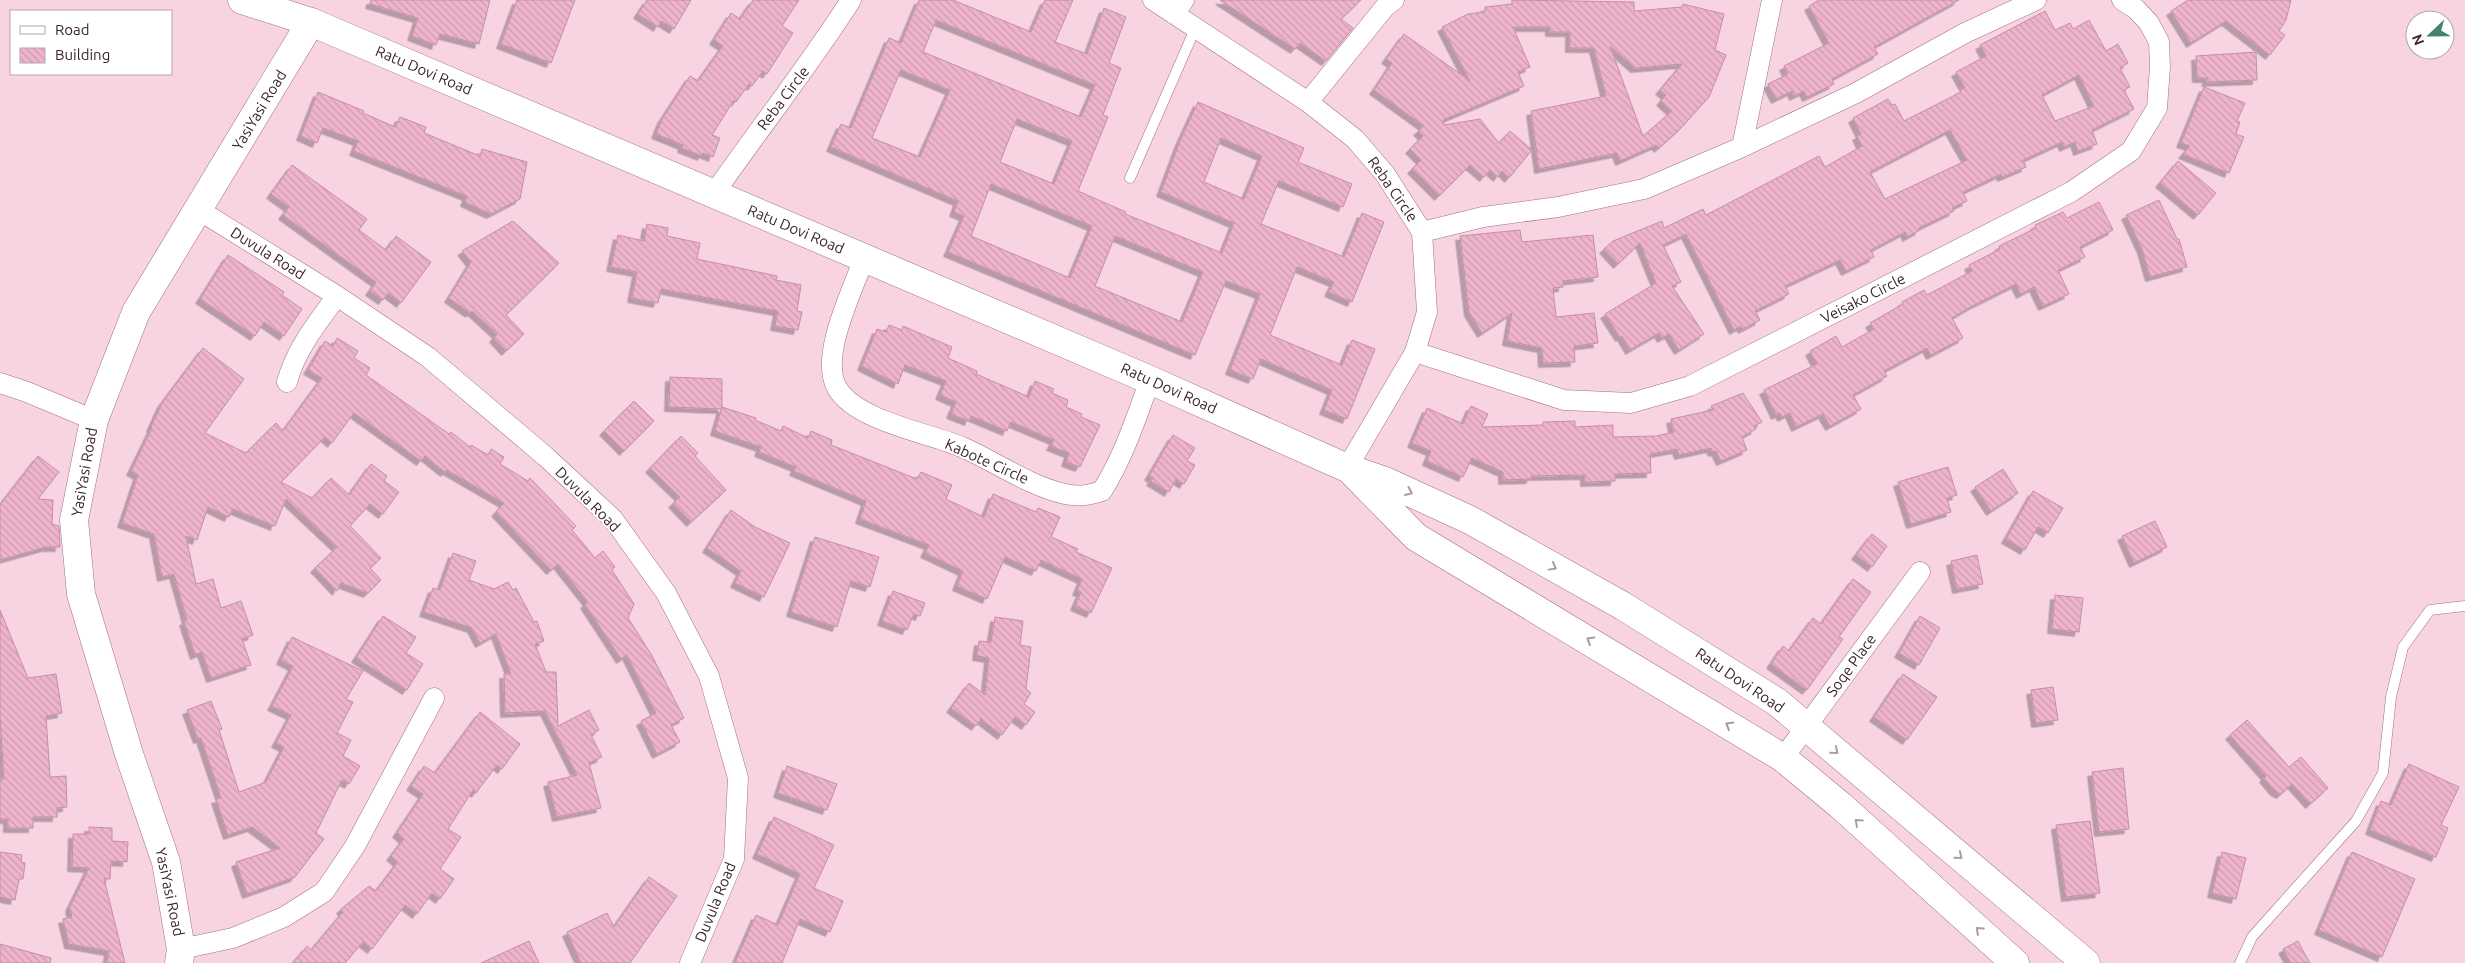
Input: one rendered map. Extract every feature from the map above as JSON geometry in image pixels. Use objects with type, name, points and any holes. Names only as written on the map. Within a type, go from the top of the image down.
[{"type":"main road","name":"Ratu Dovi Road","points":[[242,0],[311,22],[1150,380],[1347,468],[1385,481],[1470,520],[1589,586],[1777,702],[2086,963]]},
{"type":"main road","name":"YasiYasi Road","points":[[180,956],[166,862],[129,754],[81,594],[74,520],[94,420],[136,312],[311,22]]},
{"type":"main road","name":"Ratu Dovi Road","points":[[1347,468],[1416,537],[1783,758],[1840,806],[2016,963]]},
{"type":"street","name":"Reba Circle","points":[[713,195],[760,128],[812,60],[851,0]]},
{"type":"street","name":"Reba Circle","points":[[1153,0],[1179,7],[1195,29],[1308,102],[1355,139],[1385,174],[1422,232],[1427,312],[1415,352],[1347,468]]},
{"type":"street","points":[[1308,102],[1385,7],[1394,0]]},
{"type":"street","points":[[1742,147],[1772,0]]},
{"type":"street","points":[[1422,232],[1483,217],[1558,207],[1644,189],[1742,147],[1856,93],[1965,33],[2036,0]]},
{"type":"street","name":"Veisako Circle","points":[[1415,352],[1564,400],[1631,403],[1690,386],[2071,192],[2131,151],[2157,108],[2160,67],[2159,42],[2149,23],[2136,9],[2122,0]]},
{"type":"street","name":"Duvula Road","points":[[199,210],[337,296],[428,357],[545,456],[613,519],[666,594],[709,676],[738,778],[734,859],[690,963]]},
{"type":"street","name":"Kabote Circle","points":[[864,258],[833,346],[831,367],[836,387],[848,401],[899,427],[960,447],[1019,476],[1063,494],[1081,497],[1102,491],[1114,471],[1126,447],[1150,380]]},
{"type":"street","points":[[287,382],[292,364],[309,333],[337,296]]},
{"type":"street","points":[[0,383],[27,392],[94,420]]},
{"type":"street","name":"Soqe Place","points":[[1783,758],[1920,572]]},
{"type":"street","points":[[180,956],[276,921],[324,892],[355,846],[434,698]]},
{"type":"lane","points":[[1130,178],[1195,29]]},
{"type":"lane","points":[[2240,963],[2252,938],[2356,821],[2383,773],[2391,697],[2403,647],[2430,610],[2465,606]]},
{"type":"building","points":[[371,0],[490,0],[479,44],[440,34],[436,45],[412,36],[418,18],[370,4]]},
{"type":"building","points":[[517,0],[575,0],[551,63],[501,44]]},
{"type":"building","points":[[647,0],[691,0],[674,29],[661,21],[658,27],[638,14]]},
{"type":"building","points":[[753,0],[799,0],[782,26],[793,33],[767,74],[763,71],[752,86],[749,84],[736,102],[734,100],[712,135],[720,138],[713,157],[703,153],[702,156],[682,148],[683,145],[656,134],[662,119],[690,76],[698,81],[723,46],[714,40],[731,13],[740,19]]},
{"type":"building","points":[[919,0],[953,0],[1031,32],[1045,0],[1073,0],[1055,42],[1087,54],[1104,8],[1126,17],[1109,63],[1121,68],[1103,115],[1108,117],[1078,191],[1126,212],[1125,214],[1222,253],[1234,223],[1161,192],[1180,141],[1198,102],[1304,148],[1298,162],[1352,184],[1343,207],[1279,181],[1261,224],[1344,257],[1362,213],[1384,222],[1352,302],[1329,292],[1334,282],[1297,267],[1270,335],[1342,365],[1352,340],[1375,349],[1347,419],[1324,410],[1332,390],[1261,359],[1253,379],[1230,370],[1260,294],[1226,281],[1195,355],[948,252],[964,216],[954,212],[958,201],[831,147],[841,124],[851,128],[889,38],[901,43]],"holes":[[[936,20],[1095,85],[1081,117],[923,52]],[[901,70],[950,90],[920,157],[872,138]],[[1017,119],[1072,141],[1054,184],[1000,162]],[[1221,138],[1262,156],[1244,199],[1204,182]],[[991,184],[1092,226],[1070,278],[971,236]],[[1115,236],[1203,272],[1182,322],[1095,286]]]},
{"type":"building","points":[[1220,0],[1361,0],[1341,19],[1353,28],[1326,61],[1300,43],[1295,49]]},
{"type":"building","points":[[1512,0],[1634,2],[1634,11],[1682,7],[1683,4],[1724,14],[1715,50],[1726,55],[1709,97],[1680,129],[1659,148],[1656,145],[1620,161],[1617,153],[1539,169],[1531,111],[1606,96],[1594,48],[1570,48],[1570,32],[1550,32],[1550,27],[1513,27],[1530,67],[1518,72],[1524,86],[1443,120],[1444,125],[1480,119],[1499,143],[1510,131],[1532,150],[1509,178],[1502,171],[1498,177],[1490,170],[1484,177],[1470,165],[1439,196],[1412,169],[1421,160],[1410,149],[1423,136],[1418,131],[1424,126],[1374,90],[1392,63],[1386,59],[1404,34],[1470,81],[1442,27],[1468,14],[1485,12],[1485,7],[1512,4]],"holes":[[[1610,46],[1635,68],[1682,64],[1660,90],[1666,95],[1661,101],[1672,111],[1643,136]]]},
{"type":"building","points":[[1819,0],[1959,0],[1874,47],[1878,54],[1832,79],[1834,84],[1807,97],[1804,91],[1794,96],[1792,91],[1776,99],[1768,84],[1788,74],[1784,66],[1829,43],[1809,6]]},
{"type":"building","points":[[2188,0],[2291,0],[2286,20],[2279,31],[2285,35],[2270,55],[2226,21],[2191,43],[2171,11]]},
{"type":"building","points":[[2045,11],[2055,30],[2070,23],[2073,29],[2089,20],[2106,51],[2118,44],[2128,63],[2120,68],[2130,87],[2124,90],[2134,109],[2092,130],[2097,144],[2078,151],[2075,142],[2064,147],[2062,142],[2023,160],[2026,167],[2002,177],[2001,174],[1963,192],[1967,201],[1952,208],[1954,211],[1919,228],[1920,230],[1907,237],[1905,232],[1871,250],[1874,257],[1846,271],[1840,260],[1785,286],[1789,294],[1755,311],[1760,320],[1743,329],[1741,326],[1734,330],[1686,234],[1663,245],[1681,282],[1672,286],[1704,334],[1679,350],[1669,334],[1662,338],[1659,333],[1630,350],[1605,314],[1656,283],[1640,243],[1618,264],[1604,249],[1613,241],[1662,221],[1664,228],[1703,209],[1706,215],[1819,156],[1825,167],[1862,146],[1857,136],[1861,134],[1853,118],[1888,99],[1892,105],[1895,104],[1904,121],[1961,92],[1960,90],[1965,88],[1956,72],[1986,56],[1980,45]],"holes":[[[2079,75],[2094,106],[2055,121],[2042,95]],[[1950,130],[1967,160],[1885,199],[1870,172]]]},
{"type":"building","points":[[2256,52],[2257,80],[2206,82],[2208,78],[2197,78],[2196,56]]},
{"type":"building","points":[[2204,87],[2245,103],[2237,121],[2240,122],[2236,134],[2244,137],[2229,173],[2183,154],[2190,146],[2181,143]]},
{"type":"building","points":[[318,92],[364,111],[363,113],[395,127],[400,117],[426,127],[424,133],[480,156],[482,149],[527,162],[520,199],[491,214],[465,202],[467,196],[354,151],[358,141],[323,128],[317,143],[301,136]]},
{"type":"building","points":[[2178,161],[2216,193],[2198,215],[2160,183]]},
{"type":"building","points":[[292,165],[367,219],[359,230],[386,250],[396,236],[431,262],[401,303],[388,293],[383,300],[370,291],[376,282],[283,215],[289,207],[271,194]]},
{"type":"building","points":[[2159,200],[2177,239],[2179,239],[2187,267],[2150,277],[2142,249],[2126,215]]},
{"type":"building","points":[[2099,202],[2113,230],[2080,247],[2085,257],[2058,270],[2069,294],[2043,306],[2034,287],[2021,294],[2016,284],[1972,306],[1952,318],[1963,338],[1931,355],[1927,348],[1884,371],[1887,376],[1853,395],[1861,409],[1830,426],[1823,414],[1796,427],[1790,413],[1782,417],[1780,413],[1776,415],[1764,390],[1817,364],[1810,351],[1836,336],[1842,347],[1874,329],[1870,323],[1903,304],[1902,302],[1924,290],[1927,295],[1972,271],[1969,265],[2000,249],[1999,246],[2036,228],[2035,225],[2063,212],[2067,218]]},
{"type":"building","points":[[513,221],[559,263],[506,315],[524,334],[506,351],[494,338],[497,334],[472,311],[470,313],[449,298],[471,262],[462,251]]},
{"type":"building","points":[[647,224],[668,228],[667,236],[700,243],[697,259],[777,276],[776,280],[801,285],[797,311],[802,312],[798,330],[775,326],[778,311],[661,289],[658,303],[632,298],[637,272],[611,267],[618,235],[644,241]]},
{"type":"building","points":[[1520,230],[1522,242],[1593,235],[1598,277],[1563,281],[1563,287],[1553,288],[1556,317],[1594,313],[1598,343],[1574,346],[1575,362],[1543,363],[1542,348],[1507,341],[1512,313],[1482,333],[1469,312],[1460,236]]},
{"type":"building","points":[[228,255],[284,292],[282,295],[302,309],[284,336],[264,322],[255,336],[200,299]]},
{"type":"building","points":[[889,325],[902,330],[903,326],[952,347],[948,358],[977,371],[976,374],[1029,397],[1035,381],[1054,389],[1052,393],[1068,400],[1066,407],[1082,414],[1081,417],[1100,425],[1080,467],[1066,462],[1069,453],[1051,446],[1054,440],[1011,422],[1007,431],[971,416],[969,421],[951,414],[956,402],[940,395],[946,381],[905,365],[898,384],[862,366],[877,329],[886,332]]},
{"type":"building","points":[[337,338],[358,351],[354,358],[370,368],[366,375],[449,434],[451,432],[470,447],[471,445],[488,455],[491,449],[504,457],[500,464],[528,481],[530,478],[576,526],[572,530],[595,558],[603,551],[615,567],[612,570],[634,604],[628,618],[651,654],[684,718],[671,725],[680,742],[657,754],[641,721],[656,713],[627,655],[621,659],[585,604],[588,602],[558,564],[551,570],[496,512],[504,503],[447,470],[445,472],[425,456],[421,461],[354,413],[332,443],[325,437],[281,482],[312,498],[331,478],[349,495],[371,464],[387,476],[384,481],[399,492],[383,514],[370,504],[350,526],[381,558],[370,568],[381,580],[368,593],[341,583],[337,591],[315,568],[337,547],[286,499],[275,526],[233,509],[229,517],[208,507],[197,540],[186,536],[196,584],[213,579],[221,608],[241,601],[253,635],[242,639],[251,665],[211,678],[202,652],[195,655],[184,621],[187,620],[174,574],[162,577],[154,534],[122,523],[138,475],[131,471],[162,403],[203,348],[244,379],[205,433],[246,453],[276,423],[283,431],[322,378],[308,370],[325,341],[333,346]]},
{"type":"building","points":[[670,377],[722,379],[722,409],[669,407]]},
{"type":"building","points":[[1743,393],[1762,422],[1754,426],[1756,429],[1742,437],[1747,450],[1721,461],[1716,451],[1713,452],[1711,448],[1679,455],[1677,449],[1650,454],[1651,473],[1615,474],[1615,481],[1585,482],[1585,475],[1531,476],[1531,479],[1503,480],[1503,472],[1472,458],[1463,477],[1427,461],[1431,451],[1412,443],[1427,408],[1463,424],[1471,406],[1488,414],[1482,427],[1543,425],[1543,422],[1575,421],[1575,427],[1613,425],[1613,437],[1656,436],[1674,432],[1671,419],[1713,410],[1711,406]]},
{"type":"building","points":[[634,401],[654,421],[624,451],[604,431]]},
{"type":"building","points":[[722,407],[756,418],[755,420],[781,431],[783,426],[808,438],[811,431],[832,440],[831,445],[917,479],[921,472],[952,485],[946,499],[984,517],[993,494],[1036,512],[1038,508],[1060,517],[1051,537],[1078,549],[1076,552],[1112,568],[1091,613],[1075,606],[1081,592],[1077,591],[1082,579],[1041,560],[1036,571],[1005,557],[987,599],[957,586],[963,571],[925,553],[929,545],[860,519],[866,501],[794,471],[796,467],[759,452],[761,447],[715,431]]},
{"type":"building","points":[[1173,435],[1195,448],[1187,461],[1195,465],[1184,484],[1176,479],[1169,492],[1151,481],[1153,478],[1149,476]]},
{"type":"building","points":[[681,436],[698,453],[695,456],[726,490],[691,522],[673,503],[680,497],[650,468]]},
{"type":"building","points":[[38,456],[59,472],[38,499],[53,500],[52,524],[59,526],[60,547],[46,547],[0,560],[0,505]]},
{"type":"building","points":[[1948,467],[1957,495],[1947,498],[1951,512],[1911,524],[1898,482]]},
{"type":"building","points":[[2003,469],[2018,493],[1991,511],[1975,487]]},
{"type":"building","points":[[2033,491],[2063,508],[2048,533],[2038,527],[2025,550],[2006,539]]},
{"type":"building","points":[[731,510],[755,527],[790,543],[764,597],[735,583],[741,571],[707,548]]},
{"type":"building","points":[[2155,521],[2167,547],[2134,563],[2122,536]]},
{"type":"building","points":[[1872,534],[1887,546],[1872,567],[1856,555]]},
{"type":"building","points":[[815,537],[879,557],[870,587],[851,581],[837,627],[791,612]]},
{"type":"building","points":[[453,553],[476,561],[469,580],[494,589],[508,582],[513,590],[516,588],[534,622],[537,621],[544,641],[535,644],[546,672],[556,672],[558,726],[589,710],[599,730],[591,735],[602,757],[589,763],[601,808],[557,817],[548,782],[577,775],[545,711],[505,713],[504,674],[511,674],[496,634],[480,643],[472,628],[424,612],[433,588],[440,590]]},
{"type":"building","points":[[1977,555],[1983,584],[1957,589],[1951,561]]},
{"type":"building","points":[[1853,579],[1871,592],[1839,637],[1843,639],[1807,690],[1771,664],[1783,646],[1789,651],[1813,618],[1821,624]]},
{"type":"building","points":[[893,591],[925,603],[920,616],[914,614],[907,630],[882,621]]},
{"type":"building","points":[[2055,595],[2083,598],[2079,632],[2052,629]]},
{"type":"building","points":[[0,610],[28,678],[56,674],[62,713],[46,716],[50,777],[66,776],[67,807],[57,808],[57,817],[33,817],[33,828],[8,828],[8,819],[0,819],[0,779],[4,779],[0,716]]},
{"type":"building","points":[[383,616],[416,637],[406,653],[423,664],[407,690],[356,658]]},
{"type":"building","points":[[1920,616],[1940,628],[1919,665],[1899,653]]},
{"type":"building","points":[[995,617],[1023,621],[1020,645],[1031,647],[1026,689],[1031,693],[1024,704],[1035,712],[1026,725],[1015,717],[1002,735],[981,719],[976,726],[951,708],[969,683],[985,695],[989,658],[977,656],[979,641],[991,642]]},
{"type":"building","points":[[292,637],[363,671],[346,699],[353,702],[337,733],[351,740],[343,756],[360,766],[349,784],[342,780],[316,833],[324,839],[295,877],[247,894],[236,862],[280,848],[252,827],[228,835],[216,799],[221,798],[201,738],[198,739],[187,710],[211,701],[222,729],[219,730],[239,792],[266,782],[284,747],[276,743],[291,715],[272,706],[293,666],[281,660]]},
{"type":"building","points":[[1903,674],[1937,697],[1907,740],[1874,717]]},
{"type":"building","points":[[2053,687],[2058,720],[2036,723],[2031,690]]},
{"type":"building","points":[[480,712],[520,744],[502,769],[497,765],[476,793],[473,790],[448,829],[461,837],[440,869],[454,879],[440,899],[432,893],[417,914],[405,905],[372,949],[363,942],[345,963],[293,963],[307,946],[311,950],[343,912],[341,909],[369,886],[376,891],[398,862],[391,856],[404,839],[397,833],[423,794],[411,786],[424,766],[435,773]]},
{"type":"building","points":[[2247,720],[2289,767],[2301,757],[2328,788],[2310,804],[2292,784],[2281,794],[2275,791],[2264,778],[2266,776],[2230,735]]},
{"type":"building","points":[[2409,764],[2459,787],[2441,825],[2448,828],[2436,857],[2370,830],[2381,801],[2391,805]]},
{"type":"building","points":[[787,766],[837,784],[827,810],[778,793]]},
{"type":"building","points":[[2123,768],[2129,829],[2099,832],[2092,772]]},
{"type":"building","points":[[774,817],[834,845],[814,888],[843,901],[830,932],[800,919],[782,963],[735,963],[756,915],[778,925],[800,874],[757,854]]},
{"type":"building","points":[[2090,821],[2100,893],[2066,897],[2056,825]]},
{"type":"building","points":[[89,827],[112,828],[112,841],[128,842],[127,862],[111,861],[110,879],[104,879],[125,963],[107,963],[109,951],[69,944],[63,919],[72,917],[70,907],[89,868],[72,867],[73,834],[89,834]]},
{"type":"building","points":[[0,852],[22,855],[21,862],[25,863],[23,879],[19,879],[15,900],[0,897]]},
{"type":"building","points":[[2222,852],[2246,858],[2236,899],[2212,893]]},
{"type":"building","points":[[2352,852],[2415,879],[2382,957],[2319,930]]},
{"type":"building","points":[[649,877],[677,896],[630,963],[581,963],[567,932],[607,913],[614,927]]},
{"type":"building","points":[[529,941],[539,963],[481,963]]},
{"type":"building","points":[[2298,941],[2310,963],[2291,963],[2283,949]]},
{"type":"building","points":[[0,944],[51,958],[50,963],[0,963]]}]
